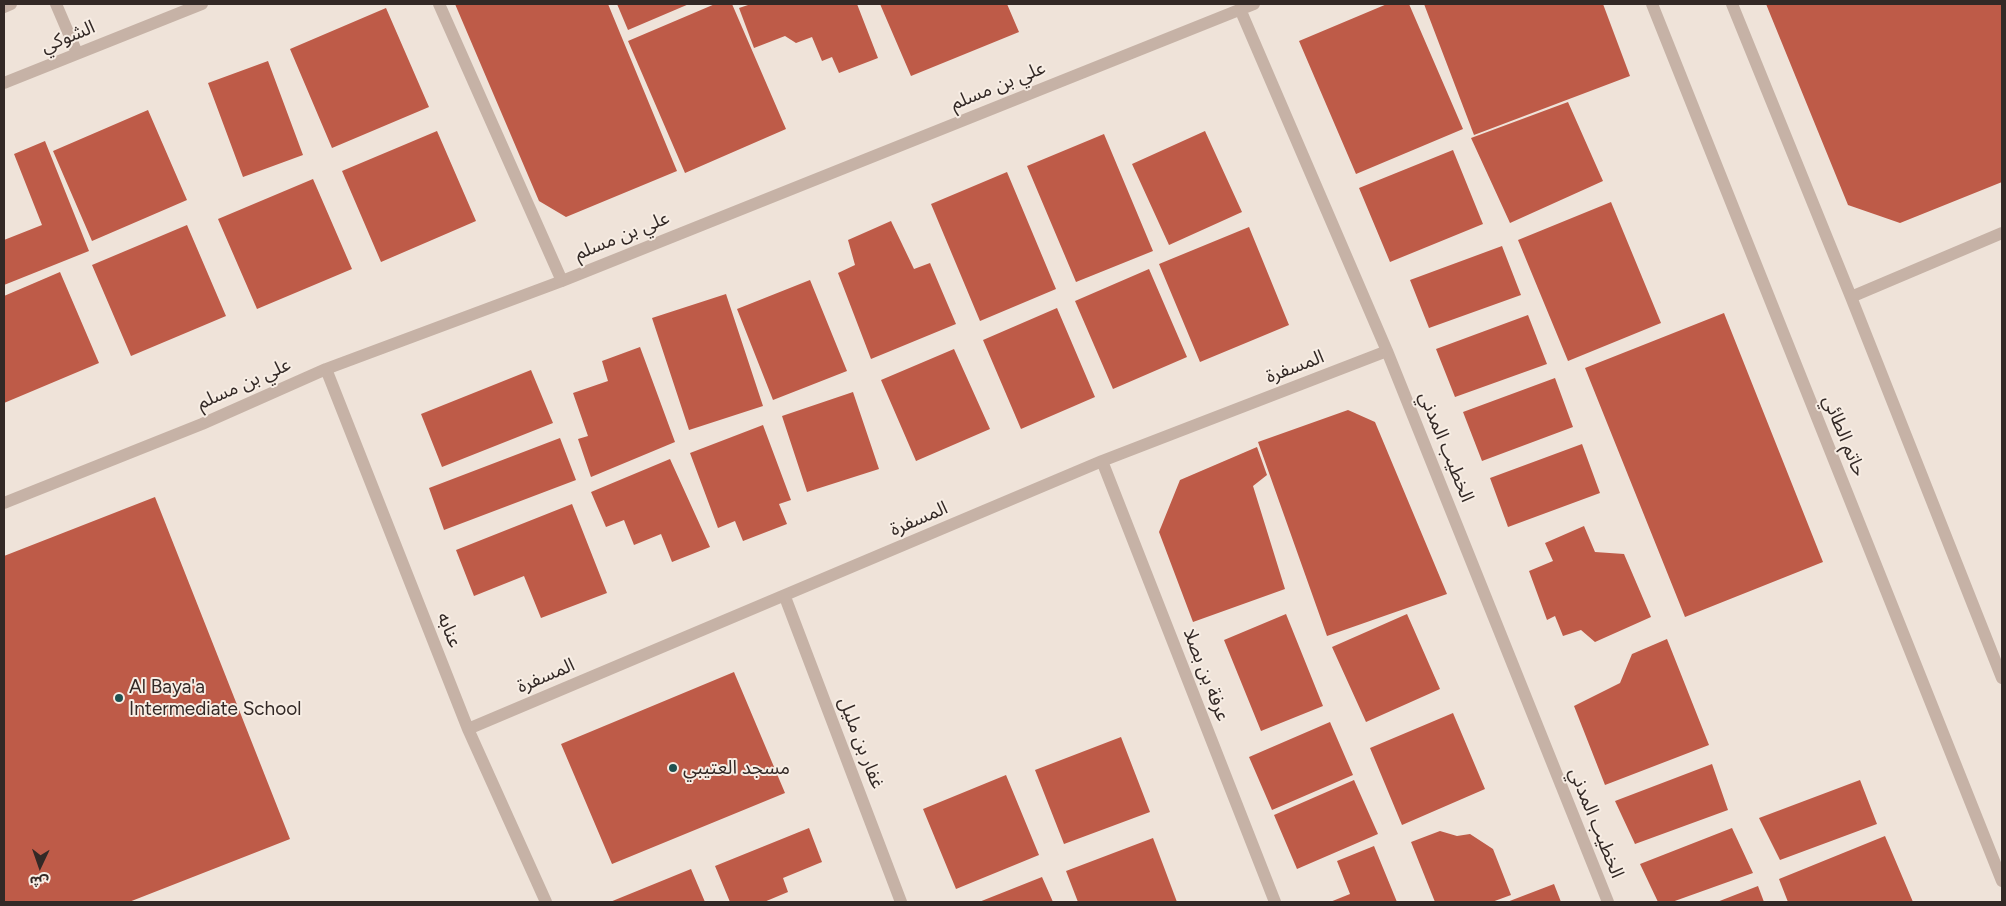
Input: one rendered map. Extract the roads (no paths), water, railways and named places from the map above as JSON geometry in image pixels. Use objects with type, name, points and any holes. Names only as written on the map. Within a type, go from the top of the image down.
[{"type":"street","points":[[4,7],[12,4]]},
{"type":"street","points":[[56,4],[77,54]]},
{"type":"street","name":"الشوكي","points":[[4,82],[202,4]]},
{"type":"street","points":[[439,4],[562,281]]},
{"type":"street","name":"علي بن مسلم","points":[[4,503],[202,424],[326,369],[562,281],[1254,4]]},
{"type":"street","name":"حاتم الطائي","points":[[1652,4],[2002,881]]},
{"type":"street","points":[[1732,4],[1852,297],[2002,678]]},
{"type":"street","name":"الخطيب المدني","points":[[1240,9],[1387,351],[1608,902]]},
{"type":"street","points":[[1852,297],[2002,234]]},
{"type":"street","name":"المسفرة","points":[[468,729],[1102,461],[1387,351]]},
{"type":"street","name":"عنابه","points":[[326,369],[468,729],[546,902]]},
{"type":"street","name":"عرفة بن بصلا","points":[[1102,461],[1275,902]]},
{"type":"street","name":"غفار بن مليل","points":[[785,596],[900,902]]},
{"type":"place","name":"Al Baya'a Intermediate School","points":[[119,698]]},
{"type":"place","name":"مسجد العتيبي","points":[[673,768]]}]
